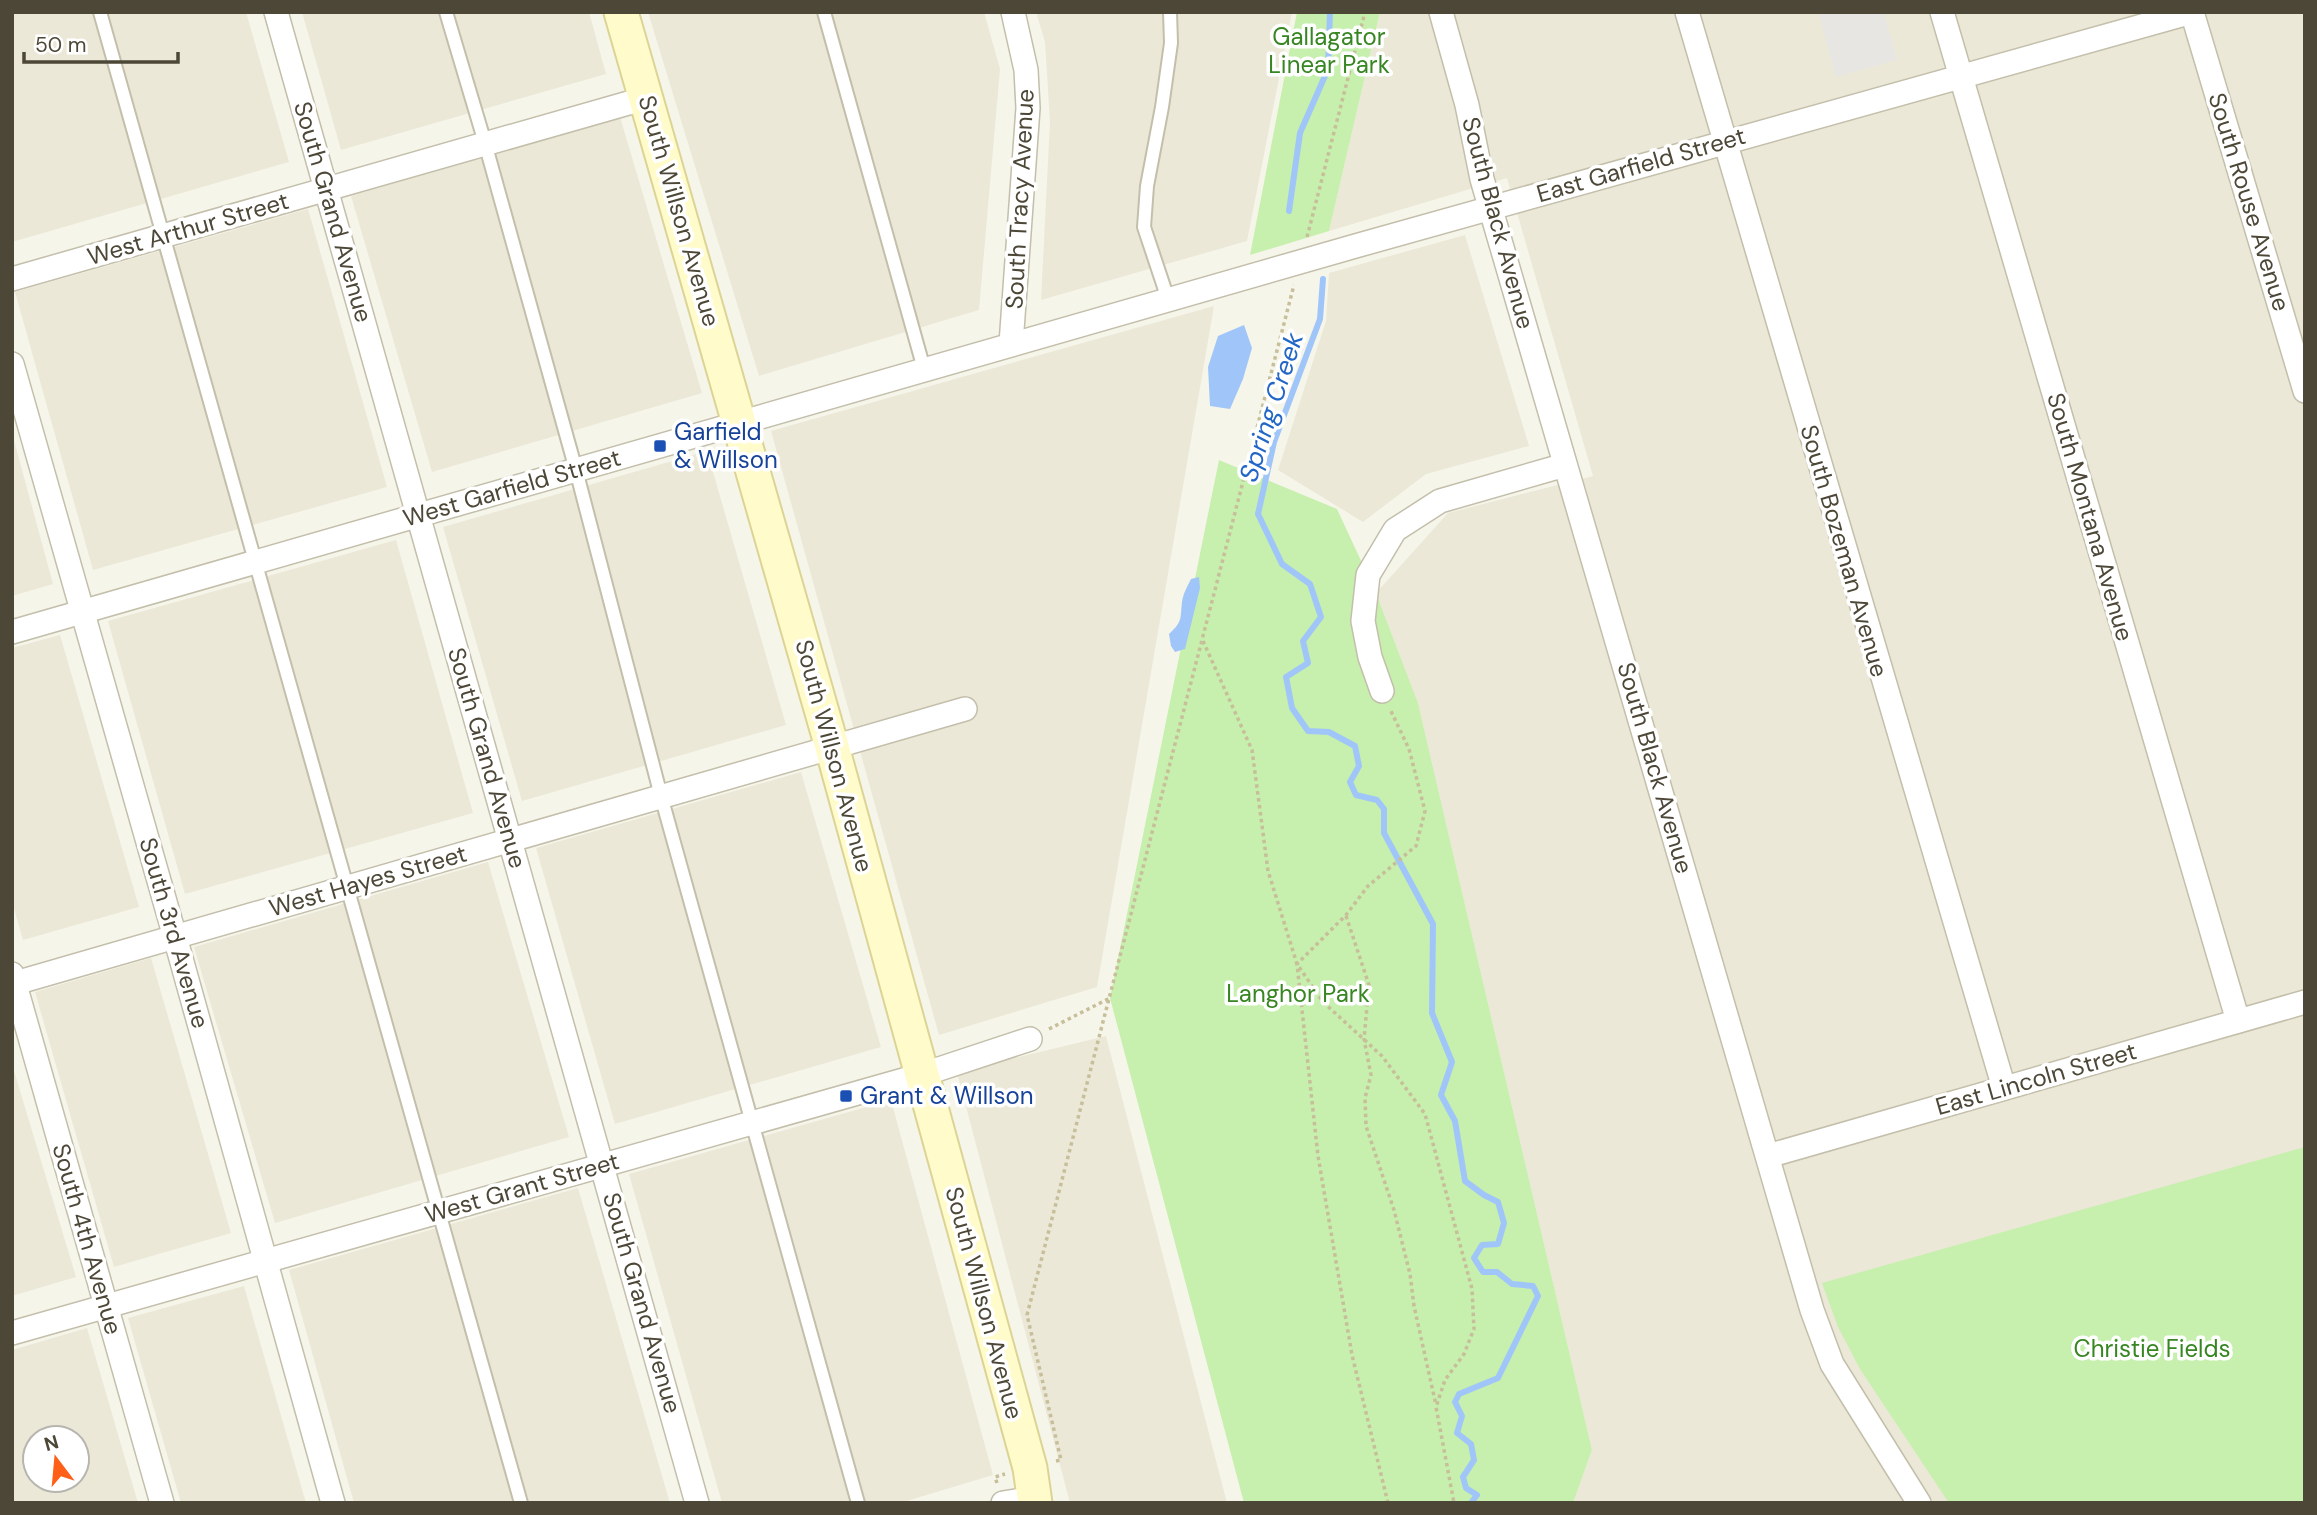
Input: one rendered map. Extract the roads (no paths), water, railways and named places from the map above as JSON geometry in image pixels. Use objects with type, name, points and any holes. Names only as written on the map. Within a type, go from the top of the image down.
[{"type":"main road","name":"South Willson Avenue","points":[[621,12],[832,747],[1030,1468],[1024,1501]]},
{"type":"street","name":"South Grand Avenue","points":[[276,12],[697,1503]]},
{"type":"street","name":"South Tracy Avenue","points":[[1011,344],[1028,108],[1026,70],[1013,12]]},
{"type":"street","name":"South Black Avenue","points":[[1441,12],[1467,106],[1490,208],[1812,1310],[1832,1364],[1919,1503]]},
{"type":"street","name":"South Bozeman Avenue","points":[[1687,12],[2004,1088]]},
{"type":"street","name":"South Montana Avenue","points":[[1942,12],[2238,1021]]},
{"type":"street","name":"East Garfield Street","points":[[1011,344],[2192,12]]},
{"type":"street","name":"South Rouse Avenue","points":[[2192,12],[2305,391]]},
{"type":"street","name":"West Arthur Street","points":[[12,279],[646,98]]},
{"type":"street","name":"West Garfield Street","points":[[12,632],[1011,344]]},
{"type":"street","name":"South 3rd Avenue","points":[[12,364],[333,1503]]},
{"type":"street","points":[[1382,691],[1370,657],[1363,621],[1368,575],[1395,530],[1440,501],[1565,465]]},
{"type":"street","name":"West Hayes Street","points":[[13,980],[175,937],[965,709]]},
{"type":"street","name":"South 4th Avenue","points":[[13,980],[162,1503]]},
{"type":"street","name":"East Lincoln Street","points":[[1768,1156],[2305,1002]]},
{"type":"street","name":"West Grant Street","points":[[12,1333],[921,1075],[1030,1039]]},
{"type":"lane","points":[[100,12],[522,1503]]},
{"type":"lane","points":[[446,12],[576,470],[662,796],[858,1503]]},
{"type":"lane","points":[[824,12],[924,369]]},
{"type":"lane","points":[[1168,299],[1144,227],[1147,186],[1171,43],[1170,12]]},
{"type":"water","points":[[1244,325],[1252,348],[1243,379],[1230,409],[1210,406],[1208,367],[1218,336]]},
{"type":"water","points":[[1199,577],[1200,588],[1185,649],[1175,652],[1169,634],[1180,620],[1183,596],[1191,579]]},
{"type":"waterway","name":"Spring Creek","points":[[1289,211],[1300,133],[1328,69],[1330,12]]},
{"type":"waterway","name":"Spring Creek","points":[[1323,279],[1320,319],[1274,442],[1258,514],[1282,564],[1310,584],[1321,617],[1303,641],[1308,663],[1286,677],[1292,708],[1308,731],[1329,732],[1355,746],[1359,766],[1350,782],[1356,795],[1377,800],[1384,809],[1384,833],[1433,924],[1432,1013],[1452,1062],[1441,1095],[1455,1121],[1465,1181],[1498,1202],[1504,1223],[1498,1244],[1482,1245],[1474,1258],[1483,1272],[1497,1272],[1512,1284],[1533,1286],[1538,1296],[1498,1378],[1459,1394],[1455,1402],[1462,1416],[1457,1433],[1471,1444],[1474,1460],[1463,1477],[1466,1488],[1477,1495],[1471,1503]]},
{"type":"place","name":"Garfield & Willson","points":[[660,446]]},
{"type":"place","name":"Grant & Willson","points":[[846,1096]]},
{"type":"park label","name":"Gallagator Linear Park","points":[[1329,51]]},
{"type":"park label","name":"Langhor Park","points":[[1298,994]]},
{"type":"park label","name":"Christie Fields","points":[[2152,1349]]}]
